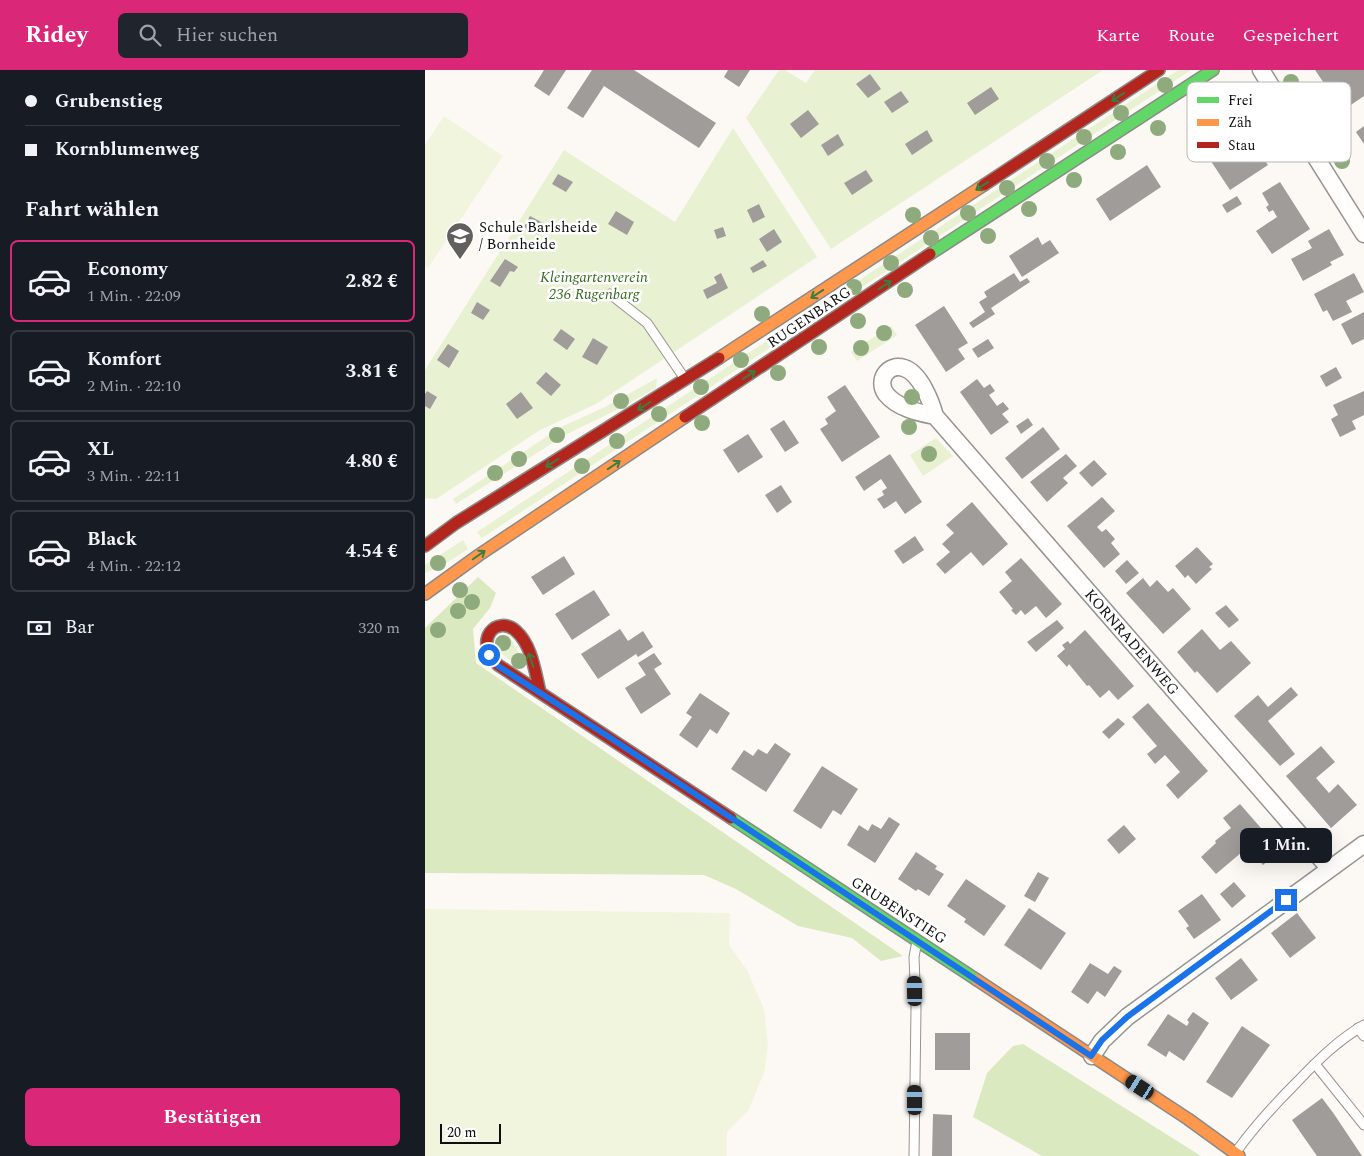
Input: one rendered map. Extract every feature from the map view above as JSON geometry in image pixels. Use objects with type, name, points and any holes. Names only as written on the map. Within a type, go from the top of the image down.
[{"type":"main road","name":"RUGENBARG","points":[[425,546],[457,523],[685,380],[1159,70]]},
{"type":"main road","name":"RUGENBARG","points":[[1195,82],[1213,70]]},
{"type":"main road","name":"RUGENBARG","points":[[425,594],[479,555],[870,294],[1187,87]]},
{"type":"main road","points":[[425,586],[439,583]]},
{"type":"main road","name":"GRUBENSTIEG","points":[[540,692],[525,645],[516,631],[509,627],[500,626],[491,629],[485,646],[489,655],[498,666],[917,940],[1237,1154]]},
{"type":"street","points":[[1261,70],[1269,82]]},
{"type":"street","points":[[1319,162],[1364,234]]},
{"type":"street","name":"KORNRADENWEG","points":[[935,416],[1329,868]]},
{"type":"street","points":[[1091,1056],[1102,1040],[1127,1017],[1364,844]]},
{"type":"lane","points":[[609,294],[647,323],[685,380]]},
{"type":"lane","points":[[914,1156],[916,1008],[914,957],[917,940]]},
{"type":"lane","points":[[1237,1154],[1278,1102],[1333,1046],[1361,1026],[1364,1036]]},
{"type":"lane","points":[[1315,1064],[1364,1125]]},
{"type":"green space","points":[[779,70],[785,70],[806,83],[815,70],[1103,70],[831,249],[746,118]]},
{"type":"green space","points":[[1178,70],[1191,70],[482,538],[477,532]]},
{"type":"green space","points":[[444,116],[503,156],[428,268],[425,266],[425,145]]},
{"type":"green space","name":"Kleingartenverein 236 Rugenbarg","points":[[733,128],[817,257],[596,404],[540,430],[436,499],[425,498],[425,370],[564,150],[675,222]]},
{"type":"green space","points":[[891,326],[897,335],[857,361],[851,352]]},
{"type":"green space","points":[[657,378],[656,388],[619,409],[567,434],[456,504],[453,499],[561,427],[605,407]]},
{"type":"green space","points":[[936,438],[953,456],[923,476],[910,455]]},
{"type":"green space","points":[[463,540],[468,549],[442,566],[425,573],[425,565]]},
{"type":"green space","points":[[478,577],[496,593],[490,608],[473,629],[476,663],[903,956],[881,961],[852,938],[798,926],[736,889],[704,875],[425,873],[425,628]]},
{"type":"green space","points":[[509,635],[525,664],[521,669],[496,649],[496,639]]},
{"type":"green space","points":[[425,909],[730,913],[729,945],[747,970],[764,1009],[768,1045],[764,1073],[748,1111],[727,1132],[727,1156],[425,1156]]},
{"type":"green space","points":[[1023,1044],[1201,1156],[1042,1156],[973,1117],[987,1073],[1013,1046]]},
{"type":"building","points":[[544,70],[566,70],[549,96],[534,86]]},
{"type":"building","points":[[592,70],[634,70],[716,123],[699,148],[604,86],[583,118],[567,108]]},
{"type":"building","points":[[728,70],[750,70],[739,87],[724,77]]},
{"type":"building","points":[[1315,70],[1364,70],[1364,96],[1351,105],[1351,82],[1323,82]]},
{"type":"building","points":[[870,74],[881,89],[868,98],[856,84]]},
{"type":"building","points":[[991,87],[999,99],[975,115],[967,103]]},
{"type":"building","points":[[901,91],[909,102],[892,113],[884,102]]},
{"type":"building","points":[[808,110],[819,124],[801,138],[790,124]]},
{"type":"building","points":[[1364,126],[1364,144],[1356,132]]},
{"type":"building","points":[[927,130],[933,141],[912,155],[905,144]]},
{"type":"building","points":[[838,134],[844,145],[828,156],[821,145]]},
{"type":"building","points":[[1212,162],[1266,162],[1268,165],[1230,190]]},
{"type":"building","points":[[1147,165],[1161,187],[1110,221],[1096,199]]},
{"type":"building","points":[[866,170],[873,181],[852,195],[844,183]]},
{"type":"building","points":[[558,174],[573,182],[566,192],[552,184]]},
{"type":"building","points":[[1280,182],[1310,229],[1272,254],[1256,231],[1277,217],[1273,210],[1269,212],[1266,207],[1269,205],[1262,193]]},
{"type":"building","points":[[1237,196],[1242,204],[1227,213],[1222,205]]},
{"type":"building","points":[[759,204],[765,217],[753,223],[747,210]]},
{"type":"building","points":[[616,211],[634,222],[627,235],[608,224]]},
{"type":"building","points":[[530,216],[545,224],[539,235],[524,227]]},
{"type":"building","points":[[723,227],[726,236],[717,239],[714,230]]},
{"type":"building","points":[[774,229],[782,242],[767,252],[759,239]]},
{"type":"building","points":[[1329,229],[1344,255],[1330,262],[1332,265],[1303,281],[1291,259],[1312,248],[1308,241]]},
{"type":"building","points":[[1038,237],[1042,245],[1050,240],[1059,253],[1022,277],[1009,256]]},
{"type":"building","points":[[505,259],[518,267],[514,272],[510,271],[500,287],[490,281]]},
{"type":"building","points":[[763,260],[767,266],[753,273],[750,268]]},
{"type":"building","points":[[721,273],[728,288],[707,299],[703,290],[717,283],[714,277]]},
{"type":"building","points":[[1014,273],[1020,282],[1027,278],[1030,282],[991,308],[995,314],[973,328],[969,323],[985,312],[979,302],[987,297],[984,292]]},
{"type":"building","points":[[1354,273],[1364,292],[1346,301],[1352,312],[1333,321],[1327,310],[1323,312],[1314,294]]},
{"type":"building","points":[[477,302],[490,310],[483,320],[471,313]]},
{"type":"building","points":[[944,306],[968,343],[958,349],[965,359],[946,372],[915,325]]},
{"type":"building","points":[[1364,312],[1364,339],[1352,345],[1341,324]]},
{"type":"building","points":[[561,329],[575,339],[567,350],[553,340]]},
{"type":"building","points":[[593,338],[608,347],[597,365],[582,357]]},
{"type":"building","points":[[988,339],[994,348],[978,358],[972,349]]},
{"type":"building","points":[[448,344],[459,351],[449,368],[437,360]]},
{"type":"building","points":[[1336,367],[1342,378],[1326,387],[1320,376]]},
{"type":"building","points":[[546,372],[561,385],[551,396],[536,383]]},
{"type":"building","points":[[977,379],[984,388],[990,384],[995,391],[989,395],[997,406],[1003,402],[1009,409],[1002,414],[1009,422],[991,435],[960,392]]},
{"type":"building","points":[[845,385],[880,437],[842,462],[820,429],[828,424],[825,419],[836,411],[827,397]]},
{"type":"building","points":[[427,391],[437,397],[430,409],[425,406],[425,394]]},
{"type":"building","points":[[1364,391],[1364,415],[1352,421],[1356,429],[1340,437],[1331,419],[1338,415],[1333,405]]},
{"type":"building","points":[[521,392],[533,408],[517,419],[506,404]]},
{"type":"building","points":[[1028,418],[1033,425],[1021,434],[1016,426]]},
{"type":"building","points":[[784,420],[799,443],[785,452],[770,429]]},
{"type":"building","points":[[1043,427],[1060,449],[1022,479],[1005,458]]},
{"type":"building","points":[[748,434],[763,457],[738,473],[723,450]]},
{"type":"building","points":[[890,454],[922,502],[905,514],[896,501],[884,509],[877,499],[884,495],[882,491],[887,488],[881,479],[864,491],[855,477]]},
{"type":"building","points":[[1066,454],[1077,466],[1063,478],[1068,483],[1047,502],[1030,482]]},
{"type":"building","points":[[1094,460],[1107,474],[1092,487],[1079,473]]},
{"type":"building","points":[[781,485],[792,502],[777,513],[765,495]]},
{"type":"building","points":[[1102,497],[1115,511],[1097,527],[1102,532],[1106,529],[1115,539],[1111,543],[1120,554],[1104,568],[1067,526]]},
{"type":"building","points":[[972,502],[1008,544],[983,566],[971,552],[945,574],[936,564],[950,552],[942,544],[954,533],[946,525]]},
{"type":"building","points":[[915,536],[924,550],[903,564],[894,551]]},
{"type":"building","points":[[1197,547],[1213,564],[1209,567],[1212,569],[1196,584],[1188,575],[1185,578],[1175,566]]},
{"type":"building","points":[[564,556],[575,574],[543,595],[531,577]]},
{"type":"building","points":[[1021,558],[1062,604],[1046,618],[1036,606],[1025,615],[1021,610],[1016,615],[999,592],[1012,581],[1005,572]]},
{"type":"building","points":[[1127,560],[1139,573],[1126,584],[1115,571]]},
{"type":"building","points":[[1143,578],[1150,587],[1157,580],[1168,592],[1173,588],[1191,609],[1163,634],[1126,593]]},
{"type":"building","points":[[594,590],[610,615],[572,640],[555,614]]},
{"type":"building","points":[[1226,605],[1239,620],[1229,628],[1215,613]]},
{"type":"building","points":[[1057,620],[1064,628],[1036,652],[1027,642]]},
{"type":"building","points":[[620,629],[628,641],[643,631],[653,647],[638,657],[636,654],[598,679],[581,654]]},
{"type":"building","points":[[1202,629],[1220,650],[1231,641],[1251,663],[1217,693],[1197,671],[1195,673],[1177,652]]},
{"type":"building","points":[[1085,630],[1134,686],[1118,700],[1109,690],[1100,698],[1089,685],[1087,686],[1069,664],[1067,667],[1057,656],[1065,649],[1062,645],[1068,641],[1070,644]]},
{"type":"building","points":[[654,653],[662,664],[654,669],[671,694],[641,714],[625,688],[646,675],[638,663]]},
{"type":"building","points":[[1291,687],[1298,695],[1268,721],[1295,754],[1280,766],[1234,716],[1258,695],[1268,707]]},
{"type":"building","points":[[700,693],[730,713],[717,734],[710,729],[697,748],[679,735],[692,717],[686,713]]},
{"type":"building","points":[[1148,703],[1208,771],[1178,799],[1166,785],[1180,772],[1165,755],[1155,764],[1147,754],[1157,746],[1132,717]]},
{"type":"building","points":[[1118,718],[1125,724],[1109,739],[1102,732]]},
{"type":"building","points":[[775,743],[791,754],[766,792],[731,769],[744,750],[753,756],[758,749],[767,754]]},
{"type":"building","points":[[1321,746],[1335,762],[1316,778],[1329,793],[1338,784],[1357,805],[1331,828],[1286,776]]},
{"type":"building","points":[[822,766],[858,789],[841,815],[833,810],[821,829],[793,811]]},
{"type":"building","points":[[1240,804],[1280,850],[1263,865],[1248,847],[1216,874],[1201,857],[1216,843],[1215,841],[1231,828],[1223,818]]},
{"type":"building","points":[[889,817],[900,824],[875,863],[847,845],[859,825],[868,831],[872,824],[881,829]]},
{"type":"building","points":[[1124,825],[1136,839],[1119,854],[1107,840]]},
{"type":"building","points":[[916,852],[937,866],[935,869],[944,874],[929,896],[918,889],[916,891],[898,879]]},
{"type":"building","points":[[1038,872],[1049,878],[1035,902],[1024,896]]},
{"type":"building","points":[[966,879],[1006,906],[984,936],[964,922],[966,919],[947,906]]},
{"type":"building","points":[[1234,882],[1246,896],[1232,908],[1220,894]]},
{"type":"building","points":[[1202,894],[1221,920],[1194,939],[1186,928],[1189,926],[1178,911]]},
{"type":"building","points":[[1029,908],[1066,933],[1041,970],[1004,945]]},
{"type":"building","points":[[1297,913],[1316,938],[1290,958],[1271,933]]},
{"type":"building","points":[[1241,958],[1258,980],[1231,1000],[1215,978]]},
{"type":"building","points":[[1090,963],[1108,974],[1114,966],[1122,971],[1105,997],[1097,991],[1088,1004],[1071,992]]},
{"type":"building","points":[[1193,1012],[1209,1023],[1184,1061],[1169,1051],[1166,1057],[1147,1045],[1168,1014],[1187,1026],[1189,1022],[1187,1020]]},
{"type":"building","points":[[1242,1026],[1270,1045],[1232,1098],[1206,1082]]},
{"type":"building","points":[[935,1033],[970,1033],[970,1070],[935,1070]]},
{"type":"building","points":[[1322,1098],[1362,1156],[1317,1156],[1303,1136],[1292,1120]]},
{"type":"building","points":[[933,1114],[952,1115],[952,1156],[932,1156]]},
{"type":"traffic: fast","points":[[1195,82],[1213,70]]},
{"type":"traffic: fast","points":[[930,254],[1187,87]]},
{"type":"traffic: fast","points":[[731,818],[977,980]]},
{"type":"traffic: slow","points":[[719,358],[984,185]]},
{"type":"traffic: slow","points":[[425,594],[479,555],[685,417]]},
{"type":"traffic: slow","points":[[977,980],[1188,1119],[1239,1156]]},
{"type":"traffic: jam","points":[[984,185],[1159,70]]},
{"type":"traffic: jam","points":[[685,417],[930,254]]},
{"type":"traffic: jam","points":[[425,546],[456,523],[719,358]]},
{"type":"traffic: jam","points":[[540,692],[532,659],[526,644],[516,631],[509,627],[495,628],[490,632],[487,639],[487,647],[498,665],[731,818]]},
{"type":"place","name":"Schule Barlsheide / Bornheide","points":[[460,260]]},
{"type":"route","points":[[489,655],[498,666],[606,735],[1091,1056],[1102,1040],[1127,1017],[1286,900]]}]
